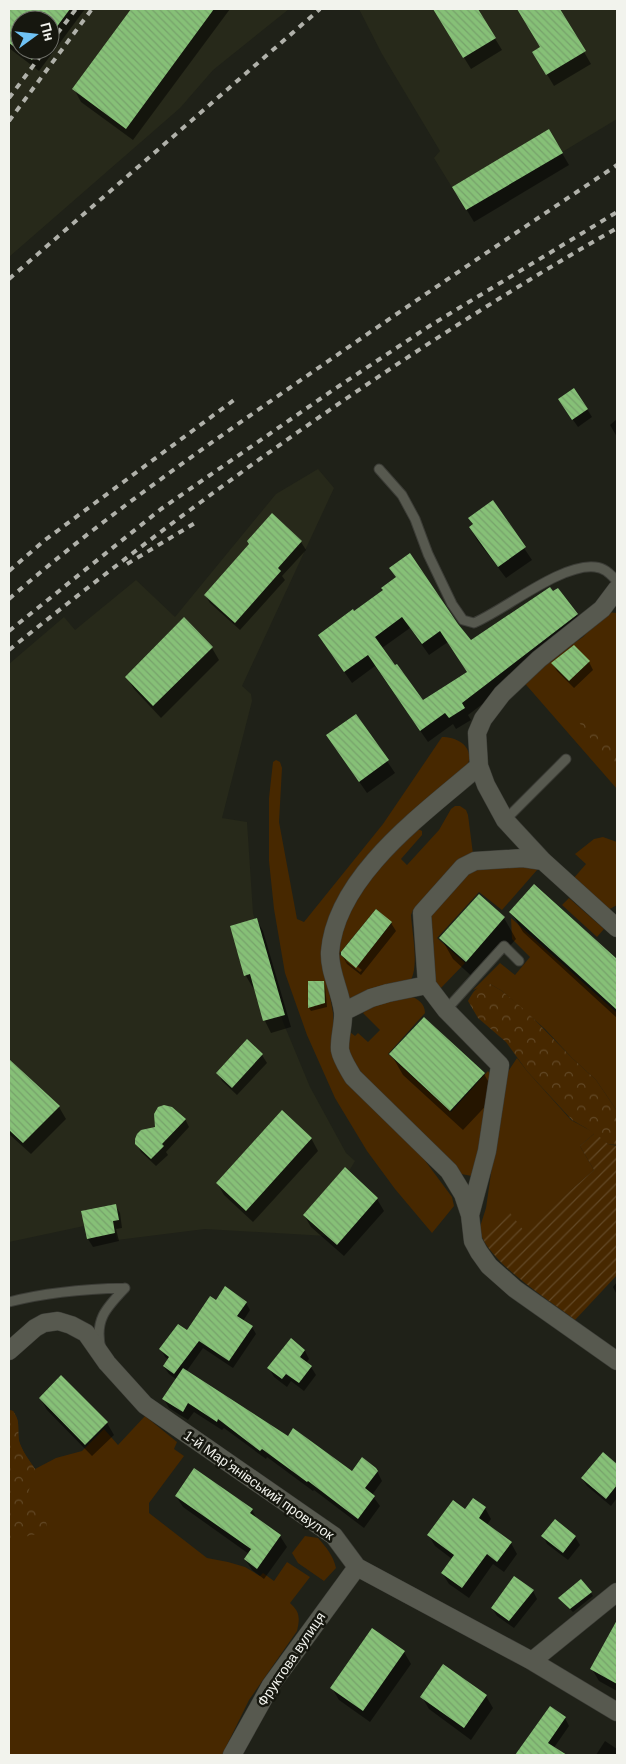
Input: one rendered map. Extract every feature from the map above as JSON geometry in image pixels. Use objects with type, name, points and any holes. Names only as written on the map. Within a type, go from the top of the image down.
[{"type":"street","points":[[617,589],[602,609],[539,659],[502,694],[483,720],[478,733],[479,766],[486,785],[505,820],[543,861],[617,928]]},
{"type":"street","points":[[479,766],[385,848],[363,875],[346,904],[334,931],[330,954],[343,1012],[340,1048],[343,1059],[353,1077],[449,1171],[463,1194],[470,1214],[471,1228],[478,1252],[489,1266],[515,1289],[617,1361]]},
{"type":"street","points":[[470,1214],[488,1151],[500,1065],[446,1010],[427,985],[422,913],[463,867],[475,861],[523,858],[543,861]]},
{"type":"street","points":[[343,1012],[371,998],[427,985]]},
{"type":"street","name":"1-й Марʼянівський провулок","points":[[9,1351],[35,1328],[44,1323],[58,1322],[71,1325],[86,1333],[107,1363],[145,1405],[334,1536],[357,1567],[532,1661],[617,1712]]},
{"type":"street","name":"Фруктова вулиця","points":[[232,1755],[271,1685],[357,1567]]},
{"type":"street","points":[[532,1661],[617,1592]]},
{"type":"lane","points":[[379,469],[402,495],[415,519],[428,554],[452,604],[463,620],[474,623],[491,616],[562,573],[577,568],[594,567],[606,570],[617,581]]},
{"type":"lane","points":[[505,820],[566,759]]},
{"type":"lane","points":[[446,1010],[504,946],[519,961]]},
{"type":"lane","points":[[9,1302],[76,1289],[125,1288],[105,1310],[98,1328],[101,1347],[107,1363]]},
{"type":"shaded area","points":[[9,9],[289,9],[213,70],[180,108],[9,257]]},
{"type":"shaded area","points":[[359,9],[617,9],[617,119],[466,210],[434,158],[440,151],[382,54]]},
{"type":"shaded area","points":[[318,469],[334,488],[242,686],[251,694],[252,701],[222,818],[247,822],[253,913],[283,1022],[310,1087],[346,1153],[355,1161],[349,1171],[378,1198],[337,1245],[327,1236],[205,1229],[117,1240],[115,1233],[87,1239],[84,1226],[9,1242],[9,664],[64,617],[75,630],[136,580],[175,617],[276,494]]},
{"type":"green space","points":[[606,612],[617,613],[617,789],[521,679],[583,637]]},
{"type":"green space","points":[[584,708],[597,729],[617,744],[617,768],[580,724],[576,717],[577,712]]},
{"type":"green space","points":[[442,737],[459,741],[467,748],[469,753],[468,764],[383,840],[324,964],[333,1013],[334,1038],[452,1197],[454,1206],[432,1233],[395,1189],[367,1151],[335,1098],[307,1035],[285,973],[274,909],[269,861],[269,798],[273,762],[276,760],[280,762],[282,768],[279,822],[297,919],[304,922],[383,824]]},
{"type":"green space","points":[[455,806],[460,806],[466,810],[473,854],[452,868],[413,910],[411,915],[415,966],[411,980],[350,998],[346,994],[337,954],[339,936],[348,916],[382,858],[418,829],[422,831],[422,835],[401,859],[407,865],[439,830],[451,809]],"holes":[[[376,909],[392,923],[356,967],[339,954]]]},
{"type":"green space","points":[[603,837],[617,842],[617,905],[608,910],[573,879],[586,864],[575,854],[594,839]]},
{"type":"green space","points":[[521,864],[537,868],[537,870],[502,910],[479,892],[437,938],[465,963],[440,989],[433,980],[430,911],[472,868]]},
{"type":"green space","points":[[569,898],[604,929],[597,937],[562,905]]},
{"type":"green space","points":[[511,918],[617,1013],[617,1111],[596,1080],[545,1029],[502,991],[490,984],[473,990],[500,963],[515,975],[530,957],[512,939]]},
{"type":"green space","points":[[490,984],[502,991],[527,1012],[596,1080],[617,1111],[617,1145],[608,1144],[572,1120],[527,1071],[506,1042],[478,1018],[468,1001],[476,989]]},
{"type":"green space","points":[[409,996],[420,1002],[424,1007],[425,1013],[388,1054],[451,1112],[488,1071],[491,1075],[478,1170],[472,1176],[461,1174],[361,1072],[350,1054],[350,1032],[355,1036],[358,1033],[368,1042],[380,1030],[363,1013],[372,1004]]},
{"type":"green space","points":[[517,1058],[571,1120],[595,1133],[580,1146],[594,1170],[524,1232],[481,1235],[479,1230],[486,1208],[503,1090],[507,1073]]},
{"type":"green space","points":[[595,1133],[608,1144],[617,1146],[617,1275],[575,1320],[509,1270],[488,1247],[481,1235],[507,1209],[524,1231],[594,1170],[580,1146]]},
{"type":"green space","points":[[9,1410],[13,1411],[18,1422],[20,1445],[35,1469],[56,1458],[82,1451],[104,1429],[118,1445],[145,1416],[177,1442],[174,1449],[184,1456],[149,1503],[149,1513],[207,1558],[245,1567],[260,1576],[263,1573],[274,1581],[287,1562],[310,1577],[290,1603],[296,1609],[298,1615],[297,1631],[249,1700],[222,1755],[9,1755]]},
{"type":"green space","points":[[9,1410],[13,1411],[18,1422],[20,1445],[35,1469],[29,1490],[36,1507],[45,1516],[47,1526],[41,1534],[30,1535],[9,1545]]},
{"type":"green space","points":[[305,1536],[318,1538],[333,1559],[336,1568],[324,1581],[298,1563],[292,1553]]},
{"type":"building","points":[[9,9],[70,9],[60,22],[60,10],[10,10],[9,43]]},
{"type":"building","points":[[131,9],[214,9],[126,129],[72,89]]},
{"type":"building","points":[[433,9],[478,9],[496,38],[463,58]]},
{"type":"building","points":[[517,9],[560,9],[586,51],[546,75],[532,52],[540,47]]},
{"type":"building","points":[[549,129],[563,153],[466,210],[452,187]]},
{"type":"building","points":[[574,388],[588,409],[572,420],[558,399]]},
{"type":"building","points":[[493,500],[526,547],[498,567],[469,527],[473,524],[468,518]]},
{"type":"building","points":[[272,513],[302,541],[278,568],[281,571],[235,623],[204,595],[249,544],[247,541]]},
{"type":"building","points":[[410,553],[471,640],[550,587],[553,591],[558,588],[578,614],[462,703],[465,708],[449,718],[445,713],[420,731],[368,655],[344,672],[318,635],[383,590],[381,588],[396,577],[389,568]],"holes":[[[402,617],[422,644],[440,631],[467,672],[423,700],[375,637]]]},
{"type":"building","points":[[184,617],[213,647],[153,706],[125,677]]},
{"type":"building","points":[[574,645],[590,661],[569,681],[551,663]]},
{"type":"building","points":[[356,714],[389,760],[359,782],[326,735]]},
{"type":"building","points":[[534,884],[617,959],[617,1010],[509,912]]},
{"type":"building","points":[[479,894],[505,917],[466,962],[439,938]]},
{"type":"building","points":[[376,909],[392,922],[356,968],[341,955],[341,952]]},
{"type":"building","points":[[257,918],[285,1015],[263,1021],[250,974],[244,976],[230,926]]},
{"type":"building","points":[[308,981],[324,981],[325,1003],[308,1008]]},
{"type":"building","points":[[424,1017],[485,1073],[450,1111],[389,1054]]},
{"type":"building","points":[[247,1039],[263,1054],[232,1088],[216,1073]]},
{"type":"building","points":[[9,1059],[60,1106],[23,1143],[9,1130]]},
{"type":"building","points":[[164,1105],[172,1107],[186,1119],[162,1144],[164,1146],[151,1159],[135,1144],[135,1139],[141,1130],[155,1127],[154,1114],[158,1107]]},
{"type":"building","points":[[282,1110],[312,1138],[246,1211],[216,1183]]},
{"type":"building","points":[[345,1167],[378,1198],[337,1245],[303,1215]]},
{"type":"building","points":[[116,1204],[119,1220],[113,1221],[115,1233],[87,1239],[81,1211]]},
{"type":"building","points":[[225,1286],[247,1302],[237,1316],[253,1326],[229,1361],[199,1341],[174,1374],[163,1366],[169,1357],[159,1349],[178,1324],[187,1330],[210,1296],[216,1300]]},
{"type":"building","points":[[291,1338],[305,1350],[300,1357],[312,1366],[299,1383],[286,1374],[282,1379],[267,1368]]},
{"type":"building","points":[[183,1368],[288,1436],[293,1428],[352,1471],[362,1457],[376,1468],[378,1471],[365,1488],[375,1496],[358,1519],[308,1481],[262,1449],[260,1451],[218,1419],[217,1422],[188,1403],[183,1412],[162,1399]]},
{"type":"building","points":[[61,1375],[108,1422],[85,1445],[39,1398]]},
{"type":"building","points":[[603,1452],[617,1464],[617,1485],[606,1499],[581,1478]]},
{"type":"building","points":[[194,1468],[253,1509],[250,1513],[281,1535],[257,1569],[244,1559],[251,1549],[175,1496]]},
{"type":"building","points":[[473,1498],[486,1507],[479,1518],[512,1542],[497,1562],[487,1554],[462,1588],[441,1573],[454,1555],[427,1535],[453,1500],[465,1509]]},
{"type":"building","points":[[555,1519],[576,1536],[563,1553],[541,1536]]},
{"type":"building","points":[[514,1576],[534,1590],[509,1621],[491,1608]]},
{"type":"building","points":[[581,1579],[592,1592],[570,1609],[558,1598]]},
{"type":"building","points":[[617,1620],[617,1684],[590,1669]]},
{"type":"building","points":[[372,1628],[405,1651],[363,1711],[330,1688]]},
{"type":"building","points":[[443,1664],[487,1695],[464,1728],[420,1697]]},
{"type":"building","points":[[550,1706],[566,1717],[548,1743],[567,1755],[515,1755]]},
{"type":"railway","points":[[60,30],[76,9]]},
{"type":"railway","points":[[9,121],[92,9]]},
{"type":"railway","points":[[9,279],[320,9]]},
{"type":"railway","points":[[9,98],[38,60]]},
{"type":"railway","points":[[9,599],[130,502],[255,412],[390,318],[617,165]]},
{"type":"railway","points":[[9,631],[161,509],[333,390],[431,325],[617,212]]},
{"type":"railway","points":[[9,650],[155,536],[305,427],[459,324],[617,228]]},
{"type":"railway","points":[[9,571],[45,540],[234,400]]},
{"type":"railway","points":[[127,564],[195,523]]}]
